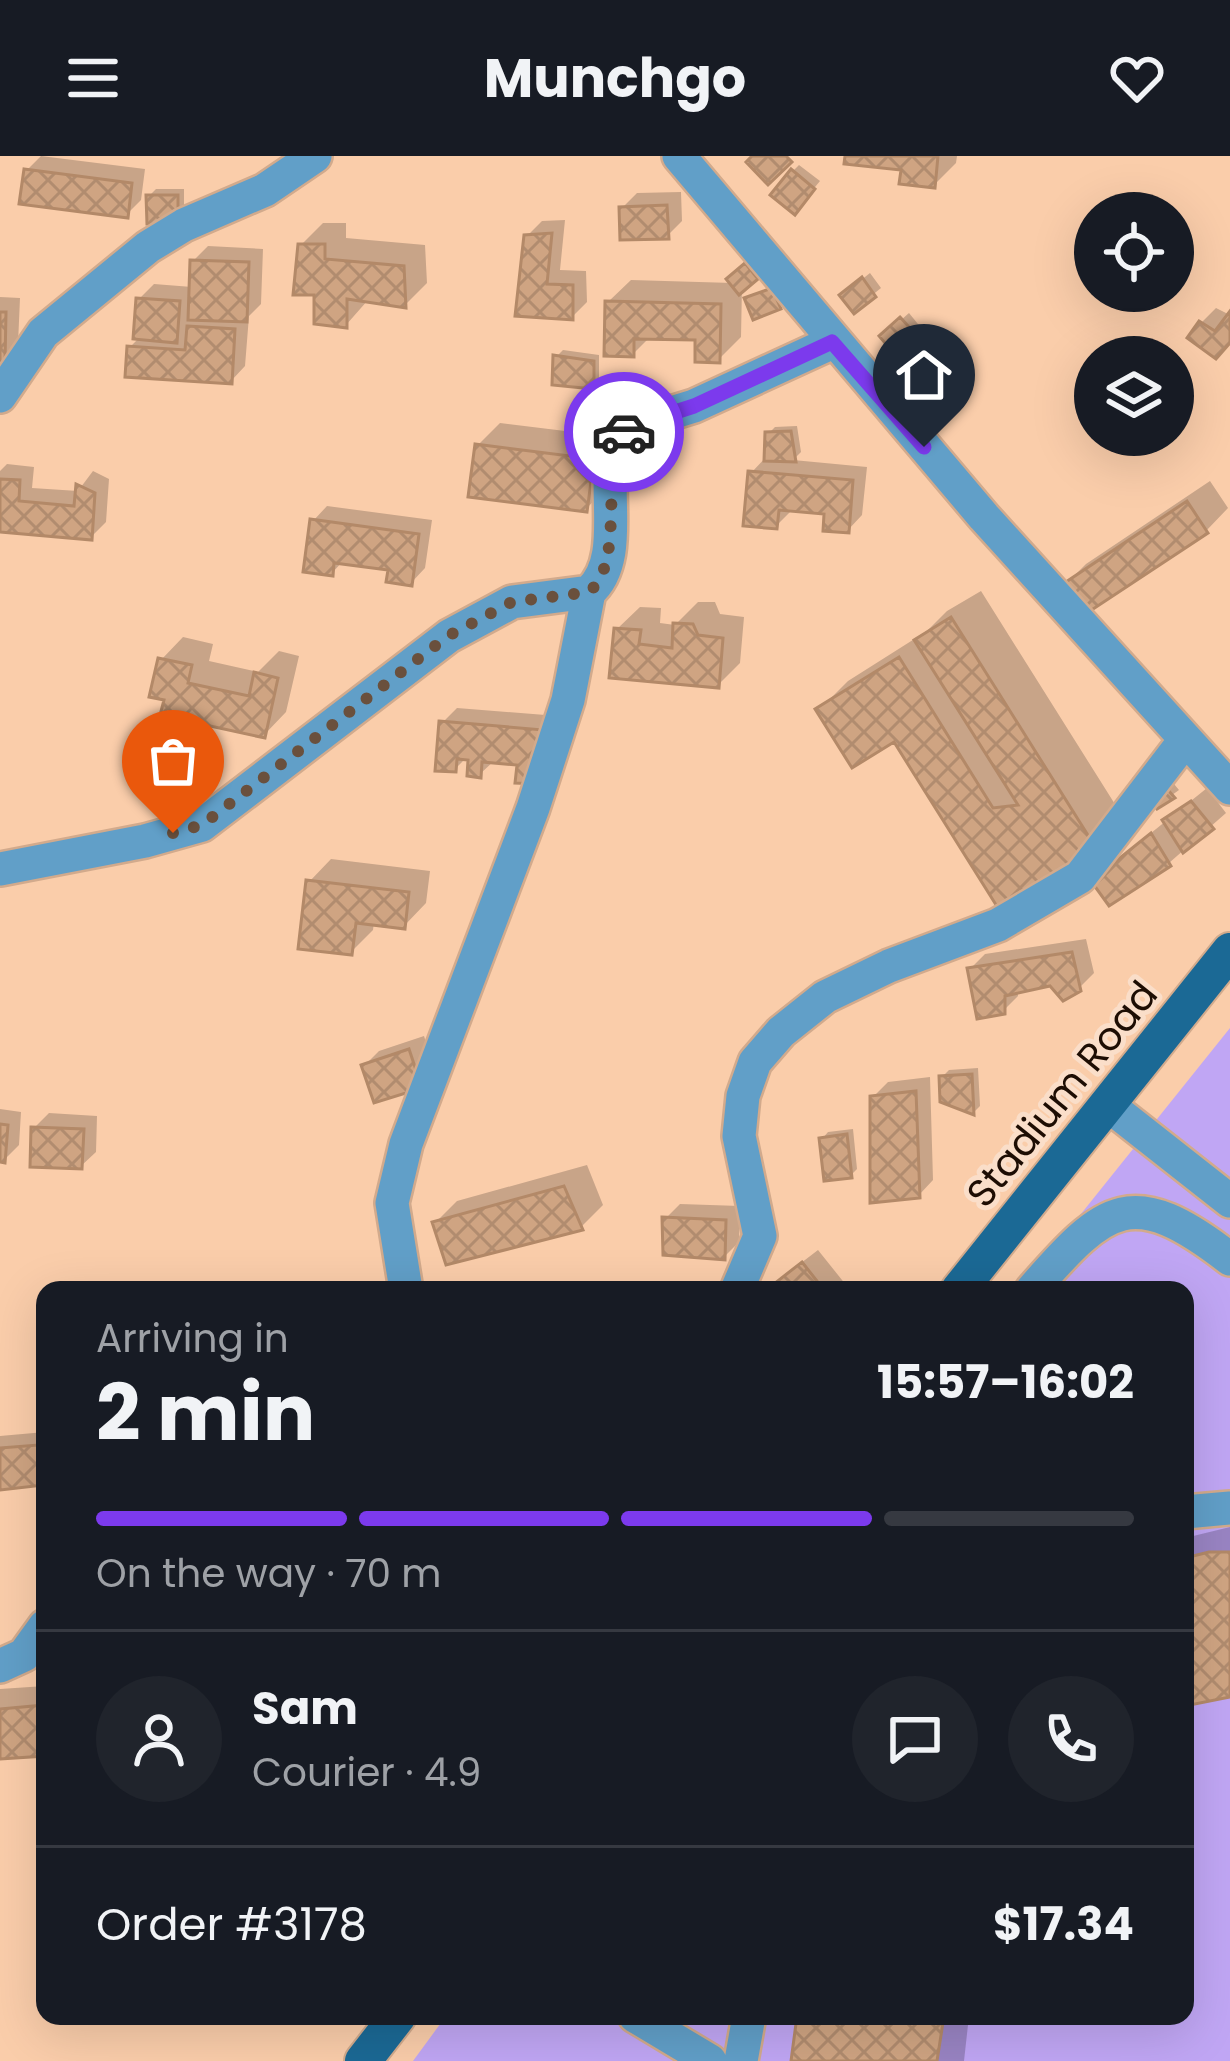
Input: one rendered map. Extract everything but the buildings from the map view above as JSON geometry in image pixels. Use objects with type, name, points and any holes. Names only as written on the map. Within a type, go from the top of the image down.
[{"type":"main road","name":"Stadium Road","points":[[966,1281],[1230,951]]},
{"type":"main road","points":[[363,2061],[391,2025]]},
{"type":"street","points":[[0,396],[43,333],[148,247],[184,225],[277,183],[315,156]]},
{"type":"street","points":[[679,156],[832,342],[1230,788]]},
{"type":"street","points":[[0,868],[145,841],[202,825],[448,636],[512,602],[589,592],[597,585],[608,550],[614,450],[626,428],[694,406],[832,342]]},
{"type":"street","points":[[405,1281],[392,1203],[406,1144],[533,808],[568,700],[589,592]]},
{"type":"street","points":[[740,1281],[760,1236],[739,1136],[743,1096],[755,1062],[781,1032],[825,998],[889,966],[998,925],[1080,878],[1185,740]]},
{"type":"street","points":[[1108,1105],[1230,1201]]},
{"type":"street","points":[[1040,1281],[1088,1228],[1113,1216],[1172,1220],[1230,1259]]},
{"type":"street","points":[[1194,1511],[1230,1508]]},
{"type":"street","points":[[0,1666],[24,1655],[36,1638]]},
{"type":"street","points":[[650,2025],[710,2061]]},
{"type":"street","points":[[741,2061],[747,2025]]},
{"type":"shaded area","points":[[1230,1028],[1230,2061],[413,2061],[439,2025],[1194,2025],[1194,1281],[1027,1281]]},
{"type":"way so far","points":[[173,833],[202,825],[448,636],[512,602],[589,592],[597,585],[608,550],[614,450],[624,432]]},
{"type":"route","points":[[624,432],[694,406],[832,342],[924,447]]}]
